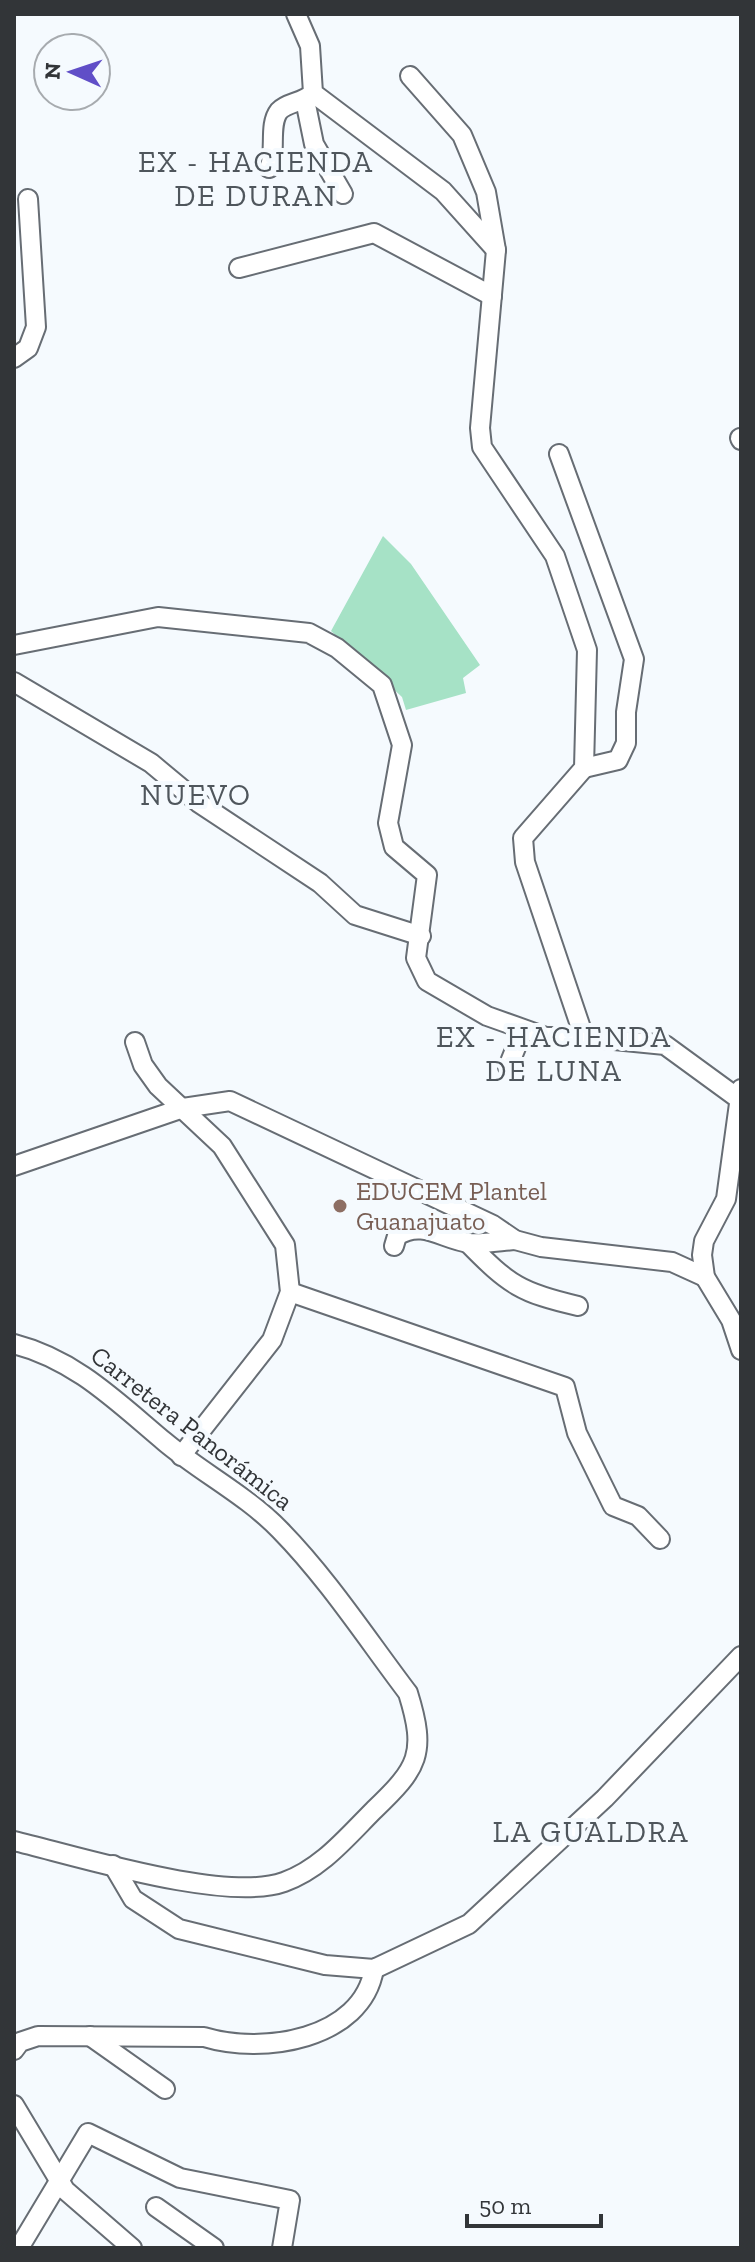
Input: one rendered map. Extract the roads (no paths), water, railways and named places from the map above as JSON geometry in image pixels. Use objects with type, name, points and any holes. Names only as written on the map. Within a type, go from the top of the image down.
[{"type":"street","points":[[296,14],[310,46],[309,96],[314,144],[343,194]]},
{"type":"street","points":[[410,76],[462,135],[486,192],[496,250],[480,428],[482,447],[555,556],[587,650],[584,768]]},
{"type":"street","points":[[269,168],[276,155],[275,117],[282,108],[309,96]]},
{"type":"street","points":[[309,96],[443,191],[496,250]]},
{"type":"street","points":[[14,358],[28,348],[36,327],[28,199]]},
{"type":"street","points":[[239,268],[374,233],[492,296]]},
{"type":"street","points":[[559,454],[634,659],[622,752],[618,760],[584,768],[523,838],[525,862],[584,1037]]},
{"type":"street","points":[[14,645],[158,617],[309,633],[337,648],[382,685],[402,745],[388,823],[394,847],[427,875],[416,958],[427,981],[487,1016],[546,1037],[584,1037],[665,1045],[740,1094],[726,1199],[704,1241],[702,1255],[705,1277],[736,1321],[741,1350]]},
{"type":"street","points":[[14,682],[151,763],[199,803],[320,883],[355,915],[421,936]]},
{"type":"street","points":[[508,1067],[523,1030]]},
{"type":"street","points":[[135,1042],[150,1076],[222,1146],[271,1218],[285,1245],[290,1292],[272,1340],[181,1456]]},
{"type":"street","points":[[14,1166],[183,1108],[230,1101],[493,1225],[515,1240]]},
{"type":"street","points":[[394,1246],[397,1236],[408,1228],[440,1231],[468,1243],[502,1277],[530,1295],[578,1306]]},
{"type":"street","points":[[468,1243],[515,1240],[541,1247],[672,1262],[705,1277]]},
{"type":"street","points":[[290,1292],[565,1387],[577,1433],[613,1506],[638,1516],[660,1539]]},
{"type":"street","name":"Carretera Panorámica","points":[[14,1344],[41,1351],[77,1369],[181,1456],[235,1491],[289,1541],[408,1693],[416,1718],[418,1751],[408,1777],[367,1817],[315,1867],[282,1883],[245,1887],[218,1885],[113,1865],[14,1841]]},
{"type":"street","points":[[113,1865],[133,1899],[179,1929],[325,1965],[374,1969],[469,1924],[605,1798],[741,1656]]},
{"type":"street","points":[[14,2050],[20,2042],[38,2036],[204,2037],[228,2045],[297,2041],[352,2013],[371,1990],[374,1969]]},
{"type":"street","points":[[90,2036],[165,2089]]},
{"type":"street","points":[[14,2105],[65,2190],[126,2243]]},
{"type":"street","points":[[19,2248],[88,2133],[180,2178],[290,2200],[282,2248]]},
{"type":"street","points":[[156,2207],[214,2248]]},
{"type":"place","name":"EDUCEM Plantel Guanajuato","points":[[340,1206]]},
{"type":"district","name":"EX - HACIENDA DE DURAN","points":[[256,179]]},
{"type":"district","name":"NUEVO","points":[[196,795]]},
{"type":"district","name":"EX - HACIENDA DE LUNA","points":[[554,1054]]},
{"type":"district","name":"LA GUALDRA","points":[[591,1832]]}]
